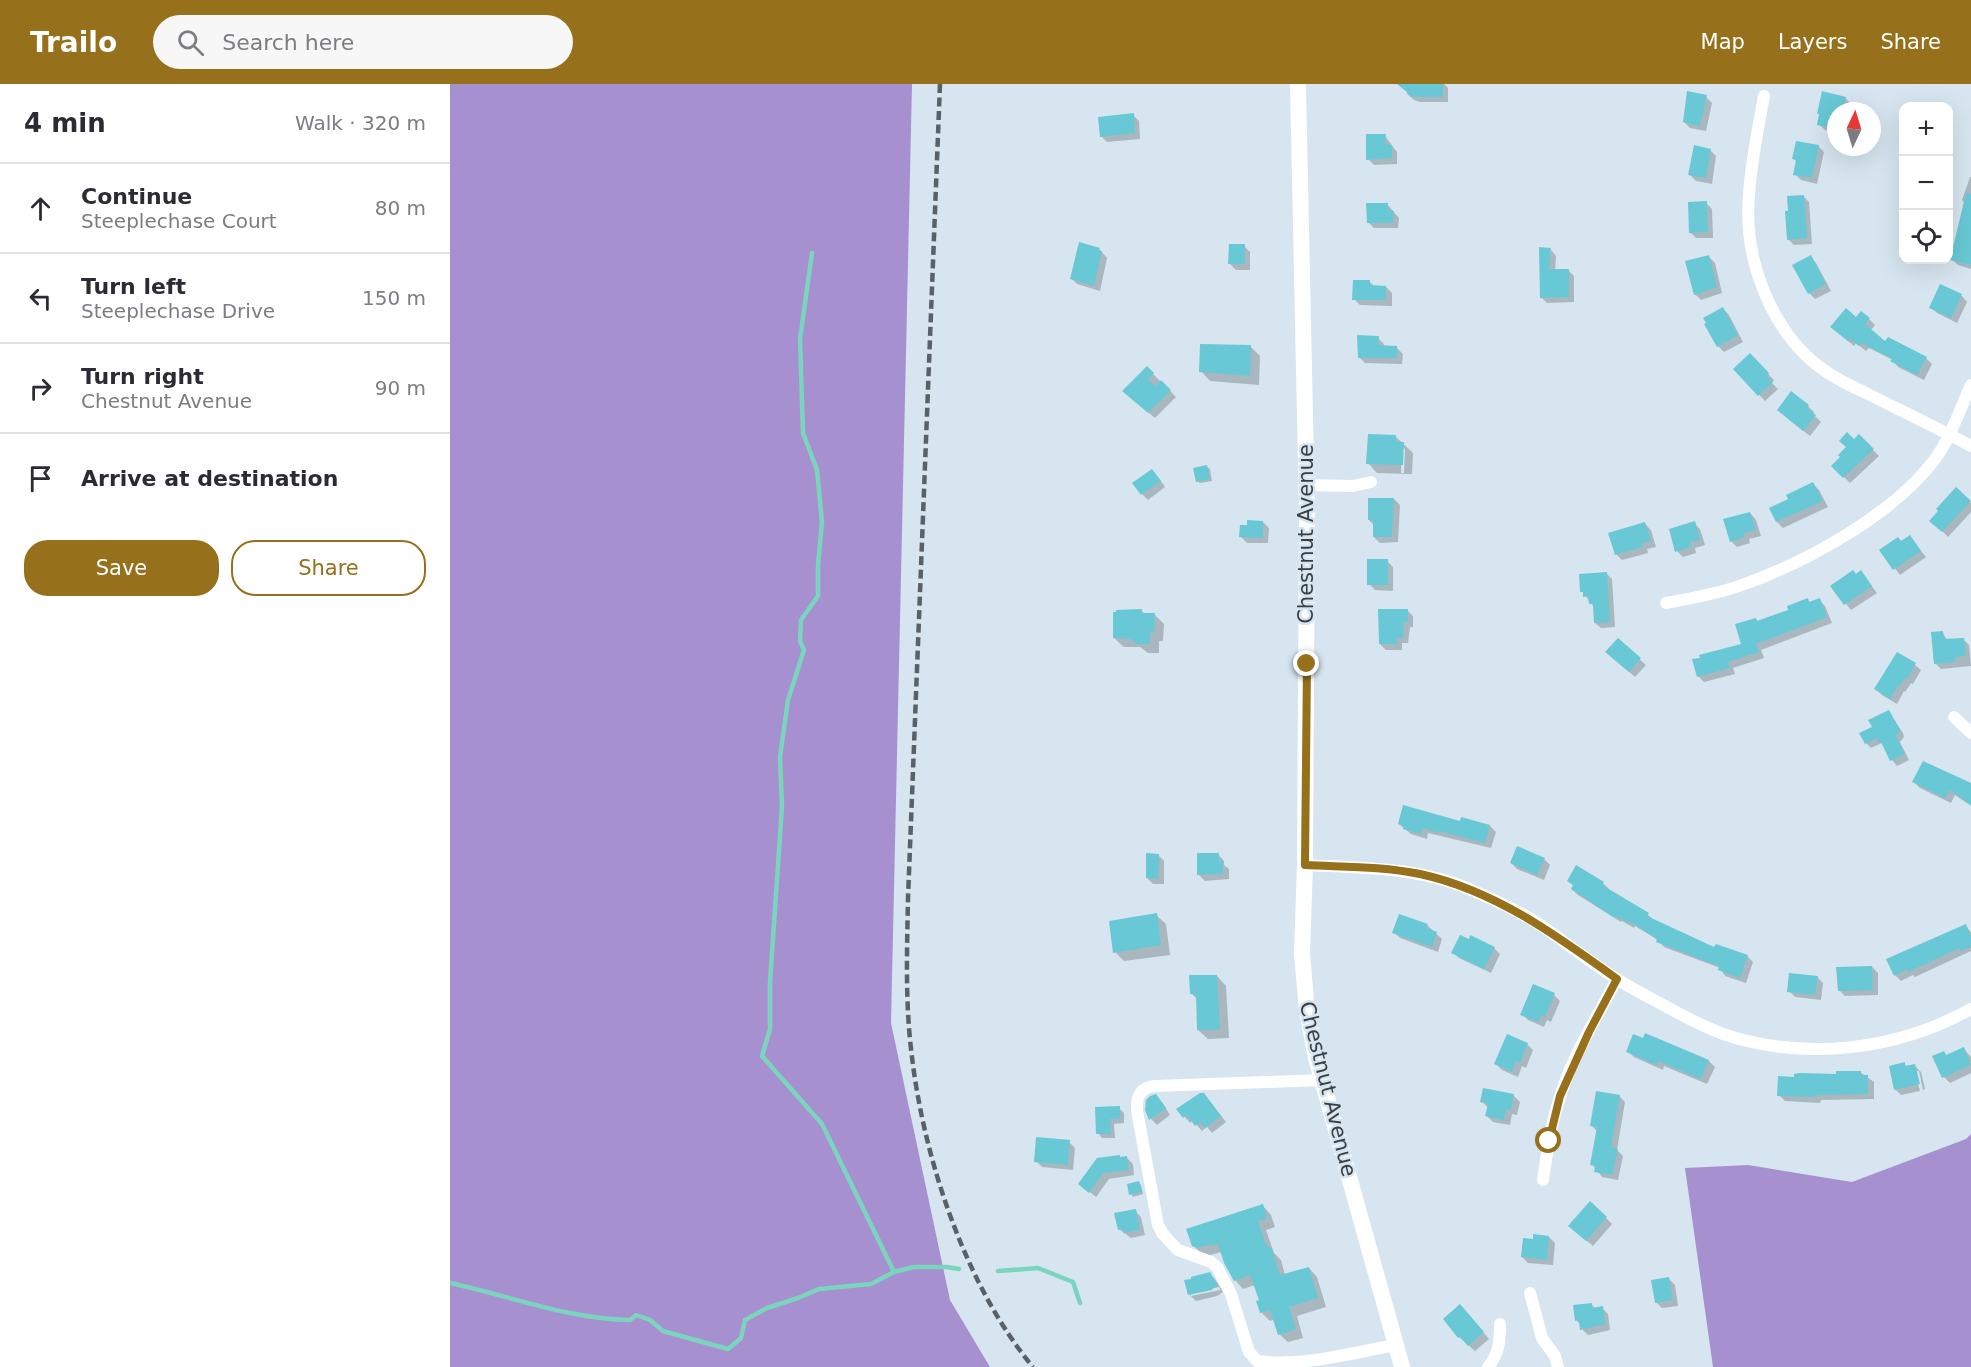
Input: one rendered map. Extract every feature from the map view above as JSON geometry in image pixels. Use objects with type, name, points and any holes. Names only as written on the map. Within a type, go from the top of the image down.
[{"type":"street","name":"Chestnut Avenue","points":[[1298,84],[1306,485],[1303,977],[1307,1011],[1323,1080],[1402,1367]]},
{"type":"street","points":[[1764,96],[1748,196],[1749,232],[1755,264],[1763,288],[1777,317],[1794,342],[1812,362],[1833,377],[1971,446]]},
{"type":"street","points":[[1666,603],[1740,586],[1775,572],[1835,540],[1898,498],[1937,457],[1971,384]]},
{"type":"street","points":[[1306,485],[1353,486],[1371,482]]},
{"type":"street","points":[[1954,717],[1971,733]]},
{"type":"street","points":[[1305,865],[1400,870],[1450,882],[1472,890],[1537,923],[1617,979],[1696,1023],[1752,1042],[1824,1049],[1857,1047],[1892,1041],[1924,1030],[1971,1009]]},
{"type":"street","points":[[1543,1180],[1549,1141],[1560,1096],[1589,1032],[1617,979]]},
{"type":"street","points":[[1323,1080],[1146,1086],[1140,1091],[1137,1111],[1158,1225],[1170,1243],[1178,1250],[1211,1262],[1217,1267],[1231,1294],[1249,1352],[1257,1360],[1307,1362],[1396,1345]]},
{"type":"street","points":[[1530,1293],[1542,1338],[1555,1356],[1558,1367]]},
{"type":"street","points":[[1488,1367],[1494,1360],[1500,1344],[1500,1324]]},
{"type":"shaded area","points":[[450,84],[912,84],[891,1023],[950,1300],[990,1367],[450,1367]]},
{"type":"shaded area","points":[[1971,1134],[1971,1367],[1713,1367],[1685,1168],[1748,1165],[1852,1182],[1966,1139]]},
{"type":"building","points":[[1397,84],[1443,84],[1443,97],[1413,97]]},
{"type":"building","points":[[1687,91],[1707,95],[1700,126],[1683,122]]},
{"type":"building","points":[[1822,91],[1846,97],[1845,102],[1827,102],[1827,127],[1817,125],[1819,114],[1817,114]]},
{"type":"building","points":[[1134,113],[1135,133],[1100,137],[1098,117]]},
{"type":"building","points":[[1366,134],[1386,134],[1385,144],[1392,145],[1392,158],[1366,160]]},
{"type":"building","points":[[1796,141],[1819,145],[1812,178],[1793,175],[1796,160],[1792,159]]},
{"type":"building","points":[[1694,145],[1711,149],[1706,178],[1688,175]]},
{"type":"building","points":[[1966,193],[1971,194],[1971,265],[1953,261],[1953,247]]},
{"type":"building","points":[[1804,195],[1807,238],[1787,240],[1785,211],[1788,211],[1787,196]]},
{"type":"building","points":[[1707,201],[1708,232],[1689,233],[1688,202]]},
{"type":"building","points":[[1366,203],[1388,203],[1388,210],[1394,211],[1393,223],[1367,223]]},
{"type":"building","points":[[1079,242],[1100,248],[1099,250],[1102,251],[1094,286],[1070,279]]},
{"type":"building","points":[[1229,244],[1245,244],[1245,264],[1228,264]]},
{"type":"building","points":[[1539,247],[1551,248],[1549,269],[1569,269],[1569,297],[1540,298]]},
{"type":"building","points":[[1709,255],[1717,287],[1694,295],[1685,261]]},
{"type":"building","points":[[1811,255],[1826,284],[1808,294],[1792,265]]},
{"type":"building","points":[[1353,280],[1370,280],[1370,285],[1386,286],[1386,300],[1352,300]]},
{"type":"building","points":[[1940,284],[1962,294],[1951,318],[1929,308]]},
{"type":"building","points":[[1723,307],[1738,335],[1717,347],[1703,318]]},
{"type":"building","points":[[1846,308],[1856,317],[1861,311],[1870,318],[1865,324],[1885,341],[1888,337],[1927,357],[1917,375],[1862,343],[1859,346],[1850,339],[1848,341],[1830,327]]},
{"type":"building","points":[[1357,335],[1379,336],[1378,345],[1397,346],[1397,358],[1358,358]]},
{"type":"building","points":[[1200,344],[1251,345],[1250,376],[1199,372]]},
{"type":"building","points":[[1750,353],[1769,373],[1767,376],[1773,382],[1758,396],[1733,369]]},
{"type":"building","points":[[1147,366],[1154,373],[1148,379],[1155,386],[1161,380],[1171,390],[1148,413],[1122,391]]},
{"type":"building","points":[[1791,391],[1809,405],[1807,408],[1816,415],[1803,431],[1777,410]]},
{"type":"building","points":[[1847,432],[1854,439],[1859,434],[1874,449],[1843,478],[1831,466],[1846,447],[1839,441]]},
{"type":"building","points":[[1368,434],[1396,435],[1396,442],[1404,442],[1403,465],[1366,464]]},
{"type":"building","points":[[1207,465],[1210,479],[1196,482],[1193,468]]},
{"type":"building","points":[[1152,469],[1161,481],[1141,495],[1132,483]]},
{"type":"building","points":[[1813,482],[1823,501],[1776,522],[1769,508],[1788,499],[1786,495]]},
{"type":"building","points":[[1956,487],[1971,501],[1942,532],[1929,521],[1938,511],[1936,509]]},
{"type":"building","points":[[1368,498],[1394,498],[1392,537],[1373,537],[1373,520],[1368,520]]},
{"type":"building","points":[[1750,512],[1756,530],[1744,533],[1745,537],[1730,542],[1723,519]]},
{"type":"building","points":[[1247,520],[1263,521],[1263,538],[1239,537],[1240,525],[1247,525]]},
{"type":"building","points":[[1695,521],[1700,540],[1690,542],[1691,547],[1675,552],[1669,529]]},
{"type":"building","points":[[1645,522],[1651,541],[1642,543],[1643,547],[1615,555],[1608,533]]},
{"type":"building","points":[[1910,535],[1921,551],[1893,570],[1879,550],[1898,537],[1901,541]]},
{"type":"building","points":[[1367,559],[1388,559],[1388,585],[1367,585]]},
{"type":"building","points":[[1853,570],[1856,574],[1861,570],[1872,586],[1844,605],[1830,586]]},
{"type":"building","points":[[1607,572],[1610,622],[1594,623],[1593,604],[1589,604],[1588,596],[1583,597],[1583,592],[1580,592],[1579,574]]},
{"type":"building","points":[[1808,598],[1809,602],[1820,598],[1827,617],[1756,644],[1759,652],[1728,662],[1730,668],[1697,677],[1692,659],[1741,644],[1735,624],[1756,618],[1757,621],[1788,610],[1787,606]]},
{"type":"building","points":[[1142,609],[1142,613],[1155,613],[1154,633],[1150,632],[1150,644],[1137,644],[1130,639],[1113,638],[1113,612]]},
{"type":"building","points":[[1378,609],[1408,609],[1408,622],[1404,622],[1403,638],[1396,638],[1397,644],[1379,644]]},
{"type":"building","points":[[1943,631],[1944,639],[1964,638],[1966,656],[1955,657],[1956,662],[1934,664],[1931,632]]},
{"type":"building","points":[[1618,638],[1641,658],[1629,672],[1605,652]]},
{"type":"building","points":[[1897,652],[1916,663],[1907,679],[1905,678],[1897,687],[1890,699],[1874,689]]},
{"type":"building","points":[[1889,710],[1900,731],[1896,736],[1905,754],[1890,761],[1877,738],[1865,744],[1859,733],[1872,727],[1868,720]]},
{"type":"building","points":[[1923,761],[1971,783],[1971,805],[1949,790],[1945,798],[1912,782]]},
{"type":"building","points":[[1403,805],[1460,821],[1461,817],[1490,825],[1485,843],[1423,828],[1421,834],[1403,829],[1404,826],[1398,824]]},
{"type":"building","points":[[1517,846],[1545,858],[1537,875],[1510,863]]},
{"type":"building","points":[[1146,853],[1159,854],[1158,879],[1146,878]]},
{"type":"building","points":[[1197,853],[1219,853],[1219,861],[1223,861],[1223,874],[1197,875]]},
{"type":"building","points":[[1576,865],[1604,882],[1602,885],[1649,913],[1647,916],[1714,947],[1716,944],[1748,955],[1740,978],[1718,970],[1719,966],[1656,942],[1657,939],[1629,921],[1628,923],[1616,916],[1615,918],[1571,889],[1573,885],[1567,881]]},
{"type":"building","points":[[1157,913],[1161,945],[1113,953],[1109,921]]},
{"type":"building","points":[[1399,914],[1428,924],[1426,928],[1437,932],[1432,947],[1392,933]]},
{"type":"building","points":[[1966,924],[1971,936],[1971,947],[1961,951],[1960,948],[1894,976],[1886,959]]},
{"type":"building","points":[[1460,935],[1469,939],[1470,935],[1495,947],[1484,969],[1451,953]]},
{"type":"building","points":[[1872,966],[1873,990],[1838,991],[1836,967]]},
{"type":"building","points":[[1789,973],[1818,976],[1815,995],[1787,992]]},
{"type":"building","points":[[1189,975],[1217,975],[1220,1028],[1218,1030],[1197,1030],[1196,994],[1190,994]]},
{"type":"building","points":[[1533,984],[1555,993],[1545,1017],[1541,1015],[1538,1022],[1520,1015]]},
{"type":"building","points":[[1645,1033],[1709,1060],[1701,1079],[1658,1061],[1657,1065],[1626,1052],[1633,1034],[1643,1038]]},
{"type":"building","points":[[1507,1034],[1528,1043],[1520,1063],[1516,1061],[1512,1072],[1494,1064]]},
{"type":"building","points":[[1964,1047],[1971,1065],[1942,1078],[1932,1056],[1944,1051],[1946,1055]]},
{"type":"building","points":[[1905,1062],[1905,1066],[1915,1064],[1920,1084],[1894,1090],[1889,1066]]},
{"type":"building","points":[[1836,1071],[1861,1071],[1861,1075],[1868,1075],[1868,1094],[1815,1095],[1815,1097],[1777,1096],[1778,1076],[1794,1077],[1794,1074],[1800,1073],[1836,1074]]},
{"type":"building","points":[[1483,1088],[1514,1094],[1511,1110],[1506,1109],[1504,1120],[1485,1116],[1488,1104],[1480,1102]]},
{"type":"building","points":[[1596,1091],[1620,1095],[1611,1147],[1618,1149],[1612,1175],[1594,1172],[1595,1166],[1590,1165],[1597,1127],[1590,1126]]},
{"type":"building","points":[[1200,1093],[1204,1093],[1221,1116],[1205,1128],[1200,1122],[1195,1126],[1187,1115],[1183,1118],[1176,1109]]},
{"type":"building","points":[[1156,1094],[1166,1108],[1149,1120],[1145,1110],[1146,1100]]},
{"type":"building","points":[[1120,1106],[1120,1119],[1110,1119],[1111,1134],[1096,1134],[1095,1107]]},
{"type":"building","points":[[1036,1137],[1070,1140],[1068,1165],[1034,1162]]},
{"type":"building","points":[[1120,1155],[1120,1157],[1127,1156],[1129,1170],[1103,1173],[1089,1193],[1078,1184],[1097,1158]]},
{"type":"building","points":[[1139,1181],[1142,1192],[1129,1195],[1127,1184]]},
{"type":"building","points":[[1590,1201],[1607,1217],[1586,1241],[1568,1226]]},
{"type":"building","points":[[1263,1204],[1267,1219],[1258,1221],[1266,1245],[1272,1249],[1280,1275],[1309,1267],[1318,1298],[1289,1307],[1296,1329],[1278,1335],[1270,1310],[1260,1313],[1256,1301],[1259,1300],[1250,1275],[1234,1281],[1224,1263],[1218,1244],[1197,1248],[1192,1246],[1186,1229]]},
{"type":"building","points":[[1136,1209],[1140,1230],[1123,1233],[1123,1229],[1118,1230],[1114,1213]]},
{"type":"building","points":[[1533,1234],[1549,1236],[1547,1260],[1521,1257],[1523,1238],[1533,1239]]},
{"type":"building","points":[[1210,1272],[1218,1286],[1212,1290],[1188,1295],[1184,1280]]},
{"type":"building","points":[[1669,1277],[1673,1300],[1655,1303],[1651,1280]]},
{"type":"building","points":[[1592,1303],[1592,1308],[1603,1306],[1605,1324],[1580,1330],[1579,1320],[1575,1321],[1573,1305]]},
{"type":"building","points":[[1460,1304],[1484,1332],[1468,1346],[1460,1337],[1458,1338],[1443,1319]]},
{"type":"waterway","points":[[812,253],[800,339],[803,433],[817,470],[822,522],[818,596],[801,620],[800,641],[804,650],[788,700],[780,757],[782,806],[770,982],[770,1029],[762,1056],[822,1124],[894,1272]]},
{"type":"waterway","points":[[450,1283],[584,1316],[630,1320],[636,1315],[650,1320],[663,1331],[728,1349],[741,1338],[745,1320],[767,1308],[819,1289],[871,1284],[894,1272],[914,1267],[959,1269]]},
{"type":"waterway","points":[[998,1271],[1038,1268],[1073,1282],[1080,1303]]},
{"type":"railway","points":[[940,84],[908,898],[908,1017],[918,1096],[938,1179],[952,1220],[968,1261],[988,1299],[1009,1335],[1033,1367]]},
{"type":"route","points":[[1307,664],[1305,865],[1400,870],[1450,882],[1472,890],[1537,923],[1617,979],[1589,1032],[1560,1096],[1549,1141]]}]
